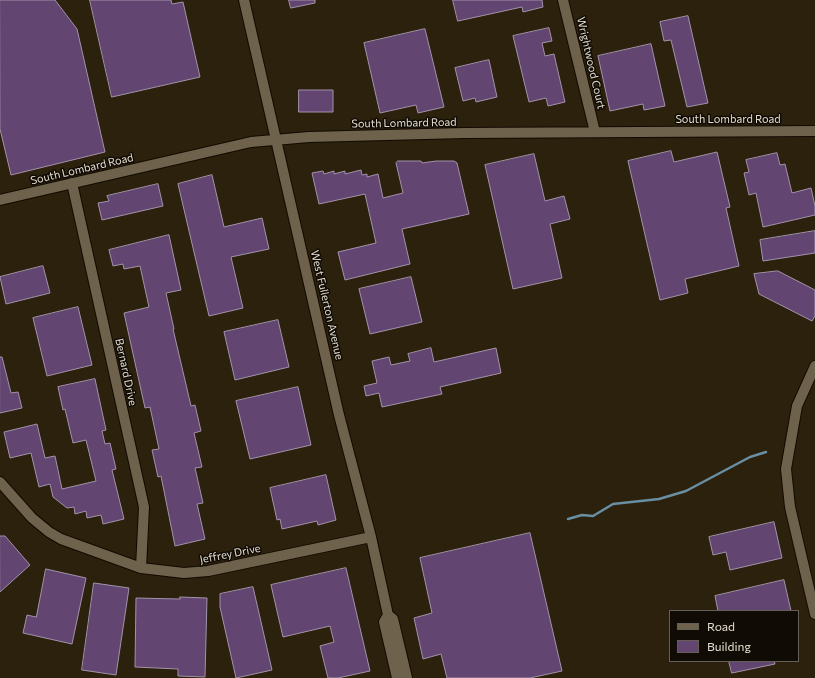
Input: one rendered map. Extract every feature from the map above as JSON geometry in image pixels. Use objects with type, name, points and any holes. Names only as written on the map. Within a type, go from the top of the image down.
[{"type":"street","name":"West Fullerton Avenue","points":[[244,0],[338,408],[371,537],[388,615],[393,619],[407,678]]},
{"type":"street","name":"Wrightwood Court","points":[[563,0],[595,132]]},
{"type":"street","name":"South Lombard Road","points":[[0,200],[251,142],[309,137],[595,132],[815,131]]},
{"type":"street","name":"Bernard Drive","points":[[72,184],[144,507],[141,568]]},
{"type":"street","points":[[815,366],[796,409],[786,469],[790,507],[815,614]]},
{"type":"street","name":"Jeffrey Drive","points":[[0,482],[32,518],[49,532],[73,543],[126,561],[141,568],[184,573],[208,572],[371,537]]},
{"type":"street","name":"West Fullerton Avenue","points":[[388,615],[384,622],[397,678]]},
{"type":"building","points":[[0,0],[55,0],[77,29],[105,152],[11,175],[0,129]]},
{"type":"building","points":[[90,0],[171,0],[172,4],[183,2],[200,77],[112,97]]},
{"type":"building","points":[[289,0],[315,0],[315,3],[291,8]]},
{"type":"building","points":[[453,0],[542,0],[543,7],[523,12],[522,7],[458,21]]},
{"type":"building","points":[[688,16],[708,103],[687,107],[671,40],[664,41],[660,22]]},
{"type":"building","points":[[549,28],[552,41],[542,43],[545,56],[554,54],[565,102],[548,106],[546,98],[529,102],[513,36]]},
{"type":"building","points":[[425,29],[444,107],[418,113],[416,105],[380,113],[364,43]]},
{"type":"building","points":[[651,44],[665,106],[644,110],[643,104],[610,111],[598,56]]},
{"type":"building","points":[[489,60],[497,97],[476,102],[475,98],[463,101],[455,68]]},
{"type":"building","points":[[299,90],[333,90],[333,112],[299,112]]},
{"type":"building","points":[[671,151],[674,162],[717,152],[730,207],[726,208],[739,266],[685,279],[688,293],[660,300],[628,161]]},
{"type":"building","points":[[777,153],[780,165],[785,164],[792,193],[811,188],[815,206],[815,215],[763,227],[756,193],[749,195],[744,173],[749,172],[746,160]]},
{"type":"building","points":[[534,154],[545,201],[564,196],[570,219],[550,224],[562,278],[513,289],[485,165]]},
{"type":"building","points":[[398,161],[421,161],[422,163],[454,161],[457,163],[469,214],[402,229],[410,264],[345,280],[338,252],[376,243],[365,194],[319,204],[312,173],[323,171],[324,174],[334,171],[334,174],[345,171],[345,174],[361,170],[362,175],[367,174],[367,177],[378,174],[383,198],[403,193],[396,163]]},
{"type":"building","points":[[212,175],[224,227],[262,218],[269,249],[231,257],[243,308],[209,316],[178,184]]},
{"type":"building","points":[[158,184],[163,206],[102,220],[98,203],[109,201],[107,196]]},
{"type":"building","points":[[815,231],[815,253],[763,261],[760,240]]},
{"type":"building","points":[[169,235],[181,290],[166,293],[191,406],[195,405],[201,431],[194,433],[202,467],[195,468],[203,503],[197,504],[205,539],[175,546],[161,476],[158,477],[152,450],[159,449],[150,407],[145,408],[124,313],[149,307],[140,266],[124,269],[123,264],[113,266],[109,250]]},
{"type":"building","points":[[43,266],[50,293],[6,304],[0,277]]},
{"type":"building","points":[[778,271],[815,290],[815,316],[812,321],[759,294],[754,274]]},
{"type":"building","points":[[411,277],[422,322],[370,334],[359,289]]},
{"type":"building","points":[[78,307],[92,365],[47,376],[33,318]]},
{"type":"building","points":[[278,320],[289,367],[235,380],[224,332]]},
{"type":"building","points":[[431,348],[434,362],[496,348],[501,373],[440,387],[442,394],[382,407],[379,393],[366,396],[364,386],[377,383],[372,361],[389,357],[391,365],[410,361],[408,354]]},
{"type":"building","points":[[0,357],[2,357],[11,393],[18,392],[22,408],[0,413]]},
{"type":"building","points":[[95,379],[106,430],[102,431],[105,444],[110,443],[116,469],[112,470],[124,519],[103,524],[101,515],[87,518],[86,511],[75,514],[74,507],[67,508],[53,497],[50,484],[39,487],[31,453],[10,458],[4,432],[37,424],[45,458],[55,456],[62,489],[96,481],[86,440],[73,443],[58,387]]},
{"type":"building","points":[[298,387],[311,445],[250,459],[236,401]]},
{"type":"building","points":[[326,475],[336,520],[318,525],[317,521],[282,529],[280,519],[277,520],[270,488]]},
{"type":"building","points":[[774,522],[782,558],[730,570],[726,552],[713,555],[709,537]]},
{"type":"building","points":[[530,533],[562,671],[530,678],[447,678],[441,654],[423,659],[414,618],[432,613],[420,558]]},
{"type":"building","points":[[0,536],[5,536],[30,565],[0,592]]},
{"type":"building","points":[[346,568],[370,671],[338,678],[328,678],[320,646],[334,642],[330,626],[283,637],[271,585]]},
{"type":"building","points":[[46,569],[86,578],[72,644],[23,633],[27,615],[36,617]]},
{"type":"building","points":[[784,580],[791,610],[718,610],[715,596]]},
{"type":"building","points":[[94,583],[129,588],[116,675],[82,670]]},
{"type":"building","points":[[253,587],[272,670],[236,678],[220,607],[220,594]]},
{"type":"building","points":[[180,597],[207,598],[205,677],[178,676],[178,669],[135,667],[136,598],[180,599]]},
{"type":"building","points":[[729,662],[774,662],[775,664],[732,673]]},
{"type":"waterway","points":[[568,519],[582,515],[593,516],[613,504],[659,499],[686,491],[750,457],[766,452]]}]
